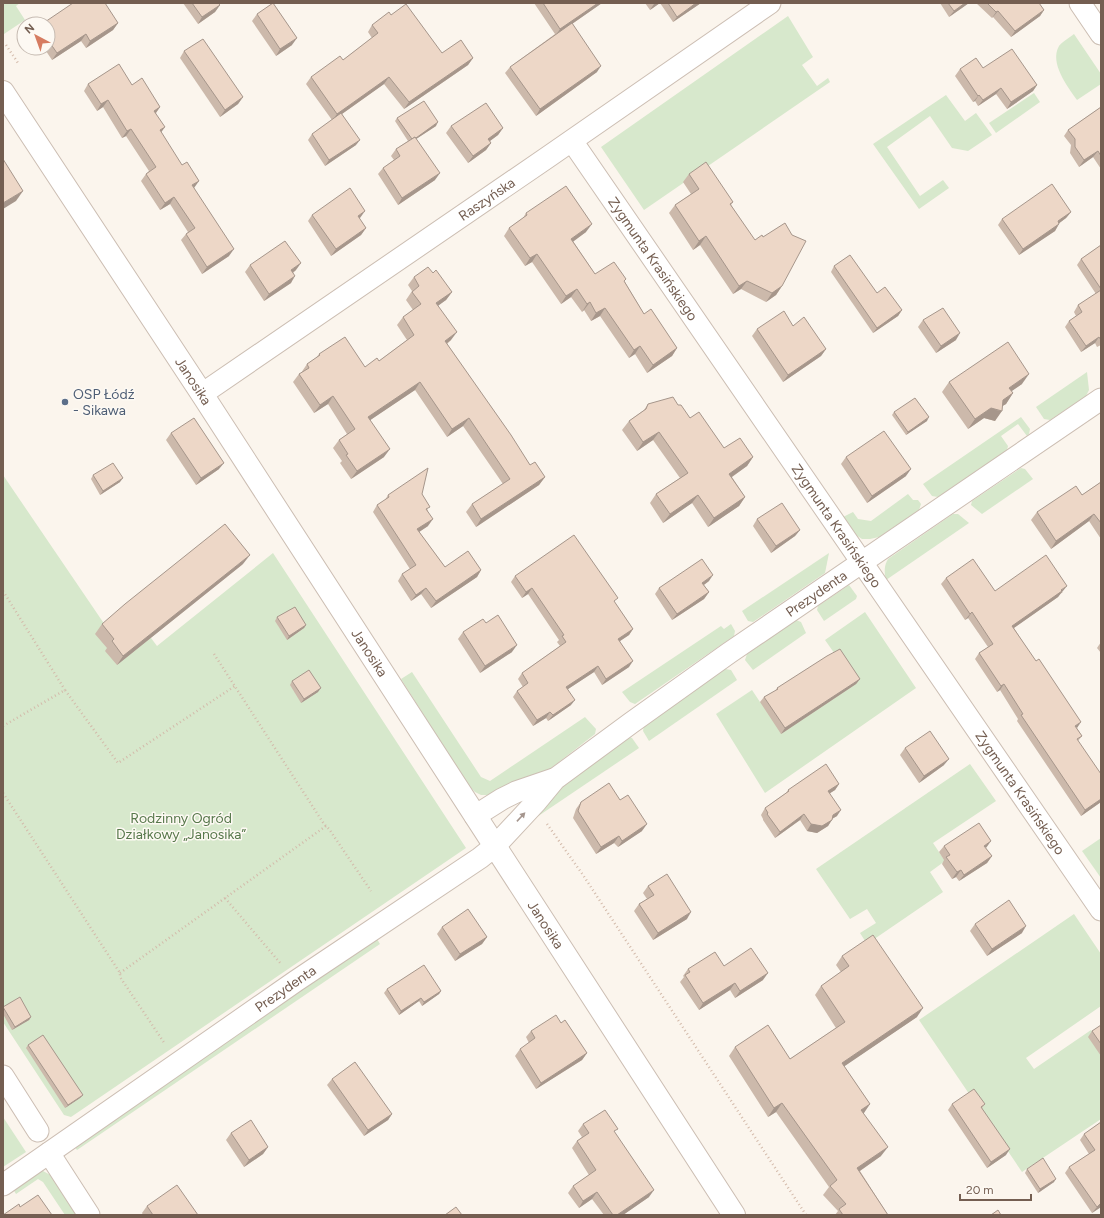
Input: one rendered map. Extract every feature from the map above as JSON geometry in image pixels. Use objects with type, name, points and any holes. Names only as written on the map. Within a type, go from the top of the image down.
[{"type":"street","name":"Raszyńska","points":[[202,394],[770,3]]},
{"type":"street","points":[[1080,3],[1101,34]]},
{"type":"street","name":"Janosika","points":[[3,92],[202,394],[734,1215]]},
{"type":"street","name":"Zygmunta Krasińskiego","points":[[572,140],[1101,910]]},
{"type":"street","name":"Prezydenta","points":[[3,1185],[296,981],[473,862],[495,846],[555,779],[728,653],[1101,399]]},
{"type":"street","name":"Prezydenta","points":[[475,816],[516,792],[555,779]]},
{"type":"street","points":[[3,1076],[38,1131],[40,1159],[89,1215]]},
{"type":"street","points":[[38,1131],[67,1141]]},
{"type":"path","points":[[6,45],[18,63]]},
{"type":"path","points":[[3,591],[65,690],[118,764],[235,686]]},
{"type":"path","points":[[214,654],[324,824],[329,829],[371,891]]},
{"type":"path","points":[[3,726],[65,690]]},
{"type":"path","points":[[3,793],[120,973],[120,977],[165,1044]]},
{"type":"path","points":[[547,823],[595,892],[806,1215]]},
{"type":"path","points":[[120,973],[326,826]]},
{"type":"path","points":[[225,898],[296,981]]},
{"type":"green space","points":[[3,3],[20,3],[16,6],[22,16],[16,16],[16,26],[4,34]]},
{"type":"green space","points":[[788,16],[813,57],[802,65],[817,86],[828,78],[830,82],[644,210],[601,147]]},
{"type":"green space","points":[[1074,34],[1101,74],[1101,84],[1077,100],[1061,74],[1056,60],[1059,46]]},
{"type":"green space","points":[[1034,93],[1040,102],[996,133],[989,123]]},
{"type":"green space","points":[[946,95],[965,121],[976,113],[992,135],[968,151],[952,148],[930,116],[887,147],[920,196],[943,180],[949,188],[919,209],[873,144]]},
{"type":"green space","points":[[1087,372],[1089,390],[1086,396],[1050,420],[1044,419],[1036,407]]},
{"type":"green space","points":[[1021,417],[1030,429],[1027,436],[1018,424],[1001,436],[1008,446],[1007,450],[938,497],[932,496],[923,484]]},
{"type":"green space","points":[[1021,468],[1025,469],[1033,479],[982,514],[971,505],[972,501]]},
{"type":"green space","name":"Rodzinny Ogród Działkowy „Janosika”","points":[[3,475],[105,625],[151,638],[157,646],[273,553],[466,848],[71,1117],[64,1115],[3,1022]]},
{"type":"green space","points":[[908,494],[913,500],[918,500],[921,504],[919,510],[879,537],[862,539],[856,535],[843,517],[853,512],[858,519],[871,521]]},
{"type":"green space","points":[[953,514],[958,514],[969,523],[886,580],[885,569],[888,559]]},
{"type":"green space","points":[[829,553],[825,573],[753,622],[748,621],[742,611]]},
{"type":"green space","points":[[849,585],[857,596],[856,599],[824,621],[817,610],[818,606]]},
{"type":"green space","points":[[865,612],[916,688],[765,793],[716,714],[752,690],[760,702],[856,684],[825,640]]},
{"type":"green space","points":[[796,620],[801,622],[806,633],[753,670],[745,660],[747,654]]},
{"type":"green space","points":[[731,624],[735,631],[734,636],[635,704],[630,702],[622,692],[721,626],[724,629]]},
{"type":"green space","points":[[725,669],[731,670],[737,680],[649,741],[643,731],[644,725]]},
{"type":"green space","points":[[412,672],[481,777],[490,781],[585,717],[596,729],[595,734],[546,772],[495,795],[481,795],[475,792],[468,785],[401,679]]},
{"type":"green space","points":[[629,737],[632,738],[639,748],[528,823],[559,789]]},
{"type":"green space","points":[[970,764],[996,801],[933,843],[945,861],[930,872],[943,892],[867,944],[860,933],[876,923],[867,909],[850,919],[816,869]]},
{"type":"green space","points":[[1101,838],[1101,878],[1082,851]]},
{"type":"green space","points":[[1074,914],[1101,954],[1101,1006],[1026,1058],[1034,1069],[1091,1030],[1101,1043],[1101,1119],[1022,1172],[919,1020]]},
{"type":"green space","points":[[377,939],[380,944],[77,1150],[74,1146]]},
{"type":"green space","points":[[3,1117],[26,1152],[3,1167]]},
{"type":"green space","points":[[36,1171],[43,1171],[54,1177],[80,1215],[65,1215],[43,1182],[38,1179],[16,1194],[13,1189]]},
{"type":"building","points":[[73,3],[105,3],[118,23],[90,41],[86,34],[57,53],[56,16],[54,16]]},
{"type":"building","points":[[192,3],[218,3],[220,5],[202,17]]},
{"type":"building","points":[[273,3],[297,38],[280,49],[257,14]]},
{"type":"building","points":[[543,3],[598,3],[560,29]]},
{"type":"building","points":[[668,3],[696,3],[677,17]]},
{"type":"building","points":[[948,3],[965,3],[954,11]]},
{"type":"building","points":[[987,3],[1039,3],[1044,10],[1015,31],[998,11],[996,12]]},
{"type":"building","points":[[406,4],[442,53],[461,40],[473,58],[409,102],[389,77],[337,114],[311,77],[340,56],[343,60],[378,33],[372,25],[389,12],[391,15]]},
{"type":"building","points":[[572,23],[601,66],[540,109],[510,67]]},
{"type":"building","points":[[203,39],[243,97],[225,110],[184,51]]},
{"type":"building","points":[[1012,49],[1037,85],[1011,102],[1001,88],[983,100],[979,95],[978,96],[960,69],[976,58],[983,68]]},
{"type":"building","points":[[119,64],[132,85],[142,78],[160,107],[154,111],[165,127],[160,130],[182,165],[187,162],[199,181],[192,185],[234,249],[207,267],[186,234],[195,228],[174,197],[165,203],[146,174],[156,167],[131,129],[127,131],[108,100],[101,104],[88,84]]},
{"type":"building","points":[[424,101],[438,122],[416,138],[415,137],[412,139],[397,118]]},
{"type":"building","points":[[486,103],[503,128],[488,139],[491,143],[473,156],[451,126]]},
{"type":"building","points":[[1101,107],[1101,156],[1098,151],[1084,160],[1075,147],[1075,139],[1068,130]]},
{"type":"building","points":[[341,113],[360,140],[329,160],[312,134]]},
{"type":"building","points":[[415,137],[440,173],[402,198],[383,168],[400,156],[396,149]]},
{"type":"building","points":[[3,159],[23,191],[3,203]]},
{"type":"building","points":[[706,162],[733,202],[730,204],[755,240],[762,235],[763,237],[785,223],[792,235],[806,241],[782,286],[772,293],[747,281],[739,286],[706,236],[699,241],[675,205],[699,189],[689,174]]},
{"type":"building","points":[[1052,184],[1071,212],[1058,221],[1059,224],[1023,249],[1002,219]]},
{"type":"building","points":[[566,186],[592,224],[571,239],[595,274],[614,262],[626,279],[624,281],[644,314],[651,309],[677,348],[653,365],[640,346],[634,350],[605,308],[596,313],[590,302],[587,304],[577,289],[566,296],[537,254],[530,258],[509,228],[527,215],[526,213]]},
{"type":"building","points":[[350,188],[365,211],[358,216],[366,228],[336,249],[312,215]]},
{"type":"building","points":[[285,241],[301,263],[291,270],[295,276],[269,294],[250,265]]},
{"type":"building","points":[[1101,245],[1101,289],[1081,259]]},
{"type":"building","points":[[850,255],[877,293],[885,287],[902,310],[877,328],[834,266]]},
{"type":"building","points":[[428,267],[433,273],[436,270],[452,292],[436,303],[457,332],[445,341],[511,435],[530,465],[535,462],[545,477],[481,519],[472,504],[510,479],[469,418],[452,429],[420,382],[368,417],[390,449],[357,471],[346,455],[348,454],[339,440],[355,429],[333,396],[320,405],[299,374],[309,368],[307,364],[320,355],[319,354],[345,337],[365,367],[377,358],[379,361],[414,335],[403,317],[421,304],[412,292],[419,286],[414,277]]},
{"type":"building","points":[[1101,290],[1101,340],[1099,337],[1086,346],[1069,321],[1082,312],[1078,305]]},
{"type":"building","points":[[943,308],[960,333],[941,346],[923,320]]},
{"type":"building","points":[[784,311],[793,326],[804,317],[826,349],[788,375],[757,329]]},
{"type":"building","points":[[1008,342],[1029,374],[1009,388],[1013,393],[1003,400],[1002,411],[991,408],[975,419],[949,382]]},
{"type":"building","points":[[673,397],[690,418],[699,412],[724,448],[740,438],[753,457],[729,474],[745,497],[714,518],[698,495],[670,514],[656,494],[688,473],[659,432],[643,442],[629,421],[646,409],[648,404]]},
{"type":"building","points":[[915,398],[929,417],[908,432],[894,412]]},
{"type":"building","points":[[194,418],[224,463],[201,478],[171,433]]},
{"type":"building","points":[[884,431],[911,469],[872,496],[846,457]]},
{"type":"building","points":[[113,463],[123,478],[103,491],[93,475]]},
{"type":"building","points":[[428,468],[422,494],[430,507],[426,509],[433,519],[417,529],[445,567],[468,551],[481,570],[436,601],[426,588],[416,595],[402,574],[416,565],[377,505],[389,497],[388,495]]},
{"type":"building","points":[[1101,482],[1101,523],[1094,514],[1056,541],[1037,512],[1076,486],[1082,495]]},
{"type":"building","points":[[782,503],[800,530],[776,546],[757,519]]},
{"type":"building","points":[[225,524],[250,555],[123,656],[112,641],[114,639],[102,624]]},
{"type":"building","points":[[574,535],[618,598],[614,601],[633,629],[618,639],[633,661],[606,679],[598,666],[566,687],[575,700],[553,715],[550,712],[537,720],[517,691],[528,683],[522,673],[566,642],[562,636],[564,635],[532,588],[526,592],[515,576]]},
{"type":"building","points":[[1046,555],[1067,586],[1012,626],[1036,661],[1039,659],[1081,722],[1075,726],[1082,736],[1077,739],[1101,774],[1101,799],[1085,810],[1021,715],[1023,714],[1004,684],[1001,686],[979,653],[993,644],[972,612],[970,614],[946,578],[973,559],[995,591]]},
{"type":"building","points":[[702,559],[713,575],[702,583],[709,592],[677,614],[659,588]]},
{"type":"building","points":[[295,607],[306,625],[289,636],[277,617]]},
{"type":"building","points":[[498,615],[517,645],[485,666],[463,632],[483,619],[486,623]]},
{"type":"building","points":[[840,649],[860,679],[785,728],[764,697]]},
{"type":"building","points":[[309,670],[321,688],[304,699],[292,681]]},
{"type":"building","points":[[930,731],[949,759],[924,776],[905,748]]},
{"type":"building","points":[[826,764],[839,784],[828,791],[841,810],[833,815],[832,820],[822,826],[811,824],[804,814],[780,832],[767,814],[768,813],[765,808]]},
{"type":"building","points":[[609,783],[620,800],[628,795],[647,824],[622,841],[619,836],[601,847],[578,811],[581,802]]},
{"type":"building","points":[[979,823],[991,841],[984,846],[992,856],[964,875],[961,870],[957,872],[946,857],[950,855],[944,846]]},
{"type":"building","points":[[667,874],[691,912],[658,933],[639,904],[654,895],[648,886]]},
{"type":"building","points":[[1009,900],[1026,926],[992,949],[975,924]]},
{"type":"building","points":[[468,909],[487,937],[460,954],[442,927]]},
{"type":"building","points":[[873,935],[923,1008],[842,1063],[870,1104],[861,1110],[888,1147],[857,1168],[888,1215],[843,1215],[839,1209],[846,1204],[830,1186],[837,1180],[782,1103],[774,1108],[735,1047],[768,1025],[790,1059],[845,1022],[821,986],[849,966],[842,956]]},
{"type":"building","points":[[751,948],[768,973],[740,991],[735,983],[703,1003],[685,975],[690,972],[688,969],[715,952],[724,966]]},
{"type":"building","points":[[424,965],[441,991],[424,1002],[421,998],[401,1011],[387,989]]},
{"type":"building","points":[[20,997],[31,1017],[15,1027],[3,1007]]},
{"type":"building","points":[[556,1015],[561,1023],[565,1020],[587,1053],[541,1083],[520,1049],[535,1038],[531,1031]]},
{"type":"building","points":[[1101,1025],[1101,1044],[1092,1031]]},
{"type":"building","points":[[43,1035],[83,1095],[68,1105],[28,1045]]},
{"type":"building","points":[[355,1062],[392,1114],[368,1130],[332,1079]]},
{"type":"building","points":[[974,1089],[985,1104],[981,1107],[1010,1149],[991,1162],[952,1104]]},
{"type":"building","points":[[605,1110],[618,1129],[614,1131],[654,1190],[617,1215],[613,1215],[597,1192],[583,1201],[573,1186],[596,1170],[577,1141],[589,1133],[583,1124]]},
{"type":"building","points":[[251,1120],[268,1147],[249,1160],[231,1133]]},
{"type":"building","points":[[1101,1122],[1101,1203],[1097,1207],[1069,1167],[1095,1150],[1084,1134]]},
{"type":"building","points":[[1043,1158],[1056,1179],[1040,1189],[1027,1169]]},
{"type":"building","points":[[177,1185],[198,1215],[153,1215],[147,1206]]},
{"type":"building","points":[[38,1195],[52,1215],[3,1215],[19,1204],[20,1207]]},
{"type":"building","points":[[456,1207],[462,1215],[445,1215]]},
{"type":"building","points":[[998,1210],[1001,1215],[991,1215]]},
{"type":"place","name":"OSP Łódź - Sikawa","points":[[65,402]]}]
